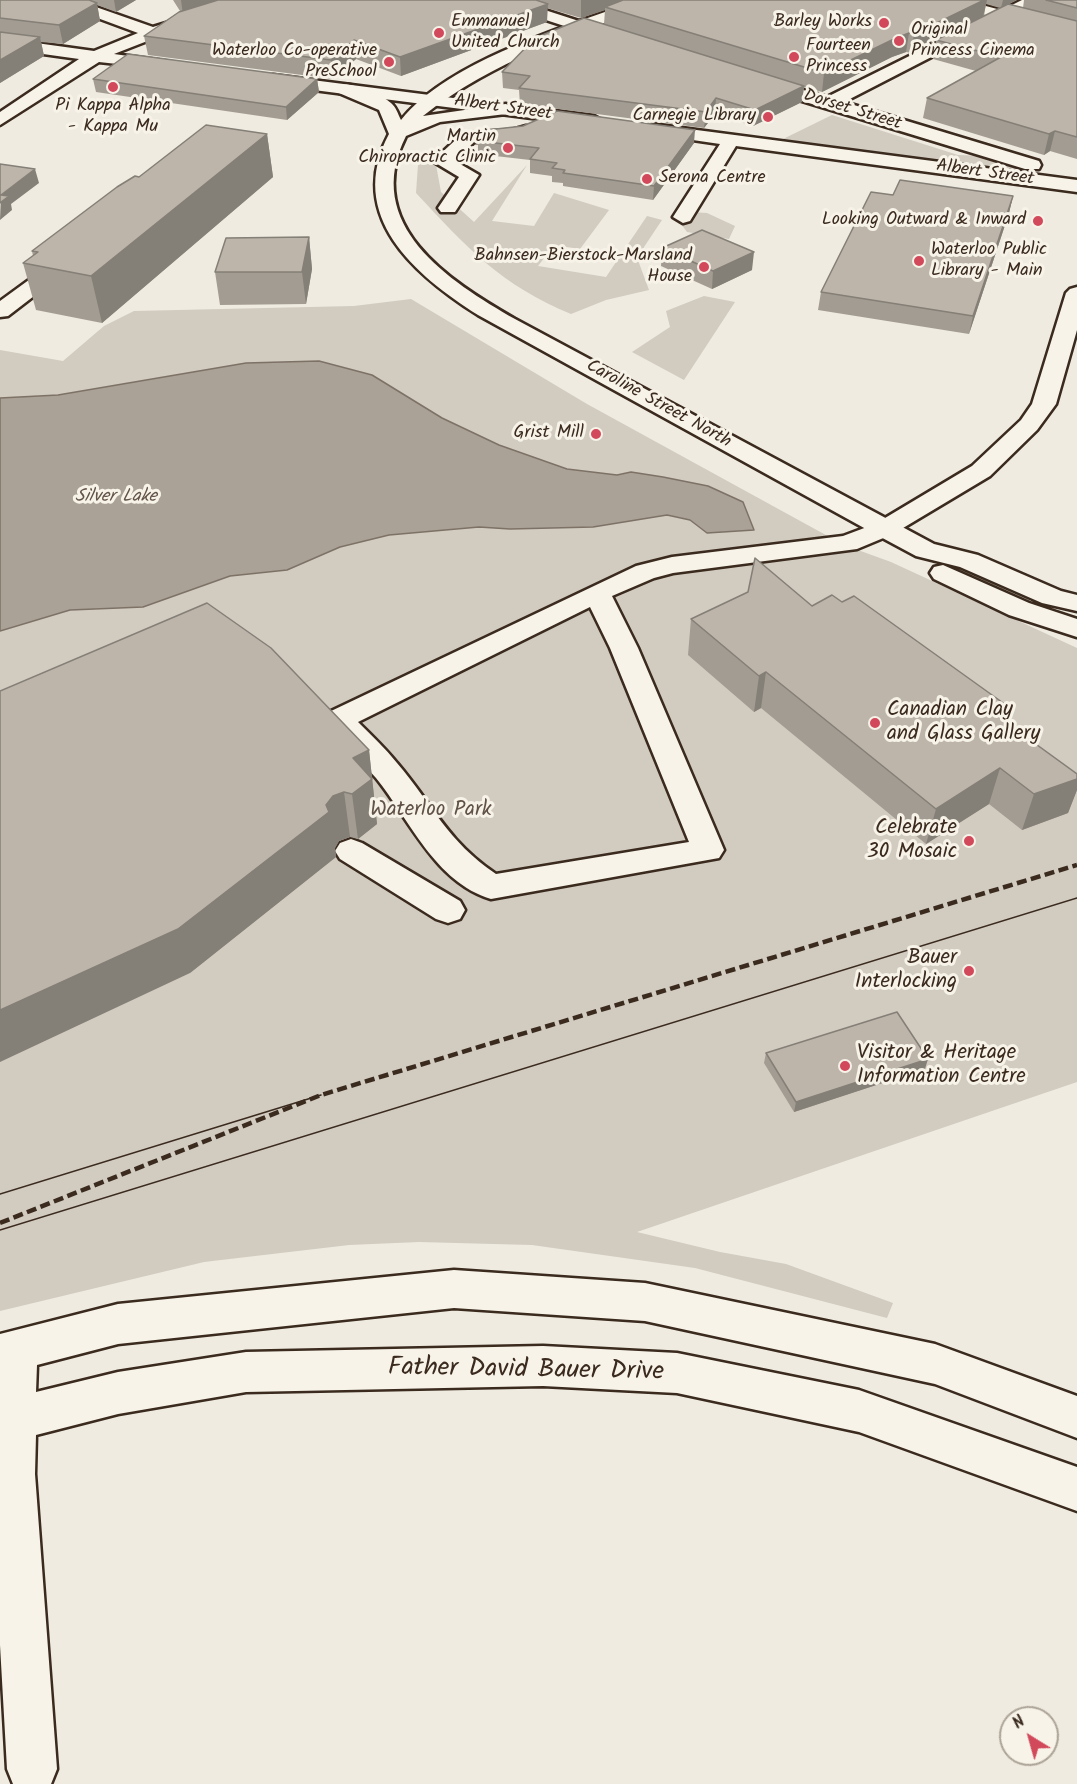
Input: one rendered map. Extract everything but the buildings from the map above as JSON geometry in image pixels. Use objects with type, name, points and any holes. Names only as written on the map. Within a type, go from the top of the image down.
[{"type":"street","points":[[62,0],[154,33]]},
{"type":"street","points":[[0,120],[79,65],[96,57],[154,33],[257,0]]},
{"type":"street","points":[[499,0],[627,41]]},
{"type":"street","name":"Caroline Street North","points":[[652,0],[498,61],[430,99],[398,134],[388,162],[385,201],[408,248],[450,287],[575,360],[884,529],[926,550],[969,561],[1052,597],[1077,603]]},
{"type":"street","points":[[946,0],[1077,35]]},
{"type":"street","points":[[827,104],[1034,0]]},
{"type":"street","points":[[0,43],[186,69]]},
{"type":"street","name":"Dorset Street","points":[[738,76],[1032,165],[1070,185]]},
{"type":"street","name":"Albert Street","points":[[254,77],[612,124]]},
{"type":"street","points":[[345,89],[381,103],[387,108],[398,134],[437,117],[506,109]]},
{"type":"street","points":[[448,208],[470,175],[443,162],[469,137],[513,135],[538,128],[553,116]]},
{"type":"street","name":"Albert Street","points":[[636,127],[1070,185]]},
{"type":"street","points":[[683,217],[731,140]]},
{"type":"street","points":[[0,311],[85,249]]},
{"type":"street","points":[[597,593],[624,648],[708,850],[491,887],[459,865],[430,832],[387,771],[339,719],[597,593],[645,572],[672,565],[848,543],[884,529],[981,471],[1029,425],[1044,404],[1077,293]]},
{"type":"street","points":[[926,550],[945,575],[1019,609],[1077,628]]},
{"type":"street","points":[[351,850],[447,910]]},
{"type":"street","points":[[32,1769],[8,1421],[8,1352],[118,1324],[454,1289],[645,1302],[935,1364],[1077,1417]]},
{"type":"street","name":"Father David Bauer Drive","points":[[8,1421],[118,1393],[246,1372],[543,1366],[677,1373],[859,1412],[1077,1489]]},
{"type":"green space","points":[[832,115],[958,155],[988,156],[1017,167],[1018,172],[781,140]]},
{"type":"green space","points":[[434,154],[441,192],[474,222],[527,165],[492,221],[534,226],[554,193],[609,210],[580,249],[554,245],[538,266],[606,277],[647,216],[662,220],[644,247],[639,263],[649,290],[606,300],[571,314],[524,291],[469,248],[416,193],[418,165]]},
{"type":"green space","points":[[691,212],[707,213],[735,226],[729,239],[687,232],[681,224]]},
{"type":"green space","points":[[704,296],[735,302],[684,380],[632,352],[670,327],[666,311]]},
{"type":"green space","name":"Waterloo Park","points":[[411,299],[587,404],[844,545],[891,562],[1077,648],[1077,1082],[637,1232],[720,1252],[786,1264],[893,1303],[887,1318],[695,1268],[532,1245],[419,1242],[349,1245],[204,1262],[0,1311],[0,350],[63,361],[104,326],[134,311],[354,306]]},
{"type":"water","name":"Silver Lake","points":[[319,361],[372,375],[442,418],[499,445],[567,469],[617,475],[631,472],[708,486],[743,502],[754,530],[707,533],[690,520],[667,515],[593,527],[510,529],[479,527],[389,535],[340,547],[287,570],[230,576],[143,607],[70,610],[0,631],[0,398],[58,395],[246,363]]},
{"type":"tram line","points":[[0,1230],[1077,898]]},
{"type":"tram line","points":[[0,1194],[321,1095]]},
{"type":"railway","points":[[0,1223],[321,1095],[1077,865]]},
{"type":"place","name":"Barley Works","points":[[884,23]]},
{"type":"place","name":"Emmanuel United Church","points":[[439,33]]},
{"type":"place","name":"Original Princess Cinema","points":[[899,41]]},
{"type":"place","name":"Fourteen Princess","points":[[794,57]]},
{"type":"place","name":"Waterloo Co-operative PreSchool","points":[[389,62]]},
{"type":"place","name":"Pi Kappa Alpha - Kappa Mu","points":[[113,87]]},
{"type":"place","name":"Carnegie Library","points":[[768,117]]},
{"type":"place","name":"Martin Chiropractic Clinic","points":[[508,148]]},
{"type":"place","name":"Serona Centre","points":[[647,179]]},
{"type":"place","name":"Looking Outward & Inward","points":[[1038,221]]},
{"type":"place","name":"Waterloo Public Library - Main","points":[[919,261]]},
{"type":"place","name":"Bahnsen-Bierstock-Marsland House","points":[[704,267]]},
{"type":"place","name":"Grist Mill","points":[[596,434]]},
{"type":"place","name":"Canadian Clay and Glass Gallery","points":[[875,723]]},
{"type":"place","name":"Celebrate 30 Mosaic","points":[[969,841]]},
{"type":"place","name":"Bauer Interlocking","points":[[969,971]]},
{"type":"place","name":"Visitor & Heritage Information Centre","points":[[845,1066]]}]
